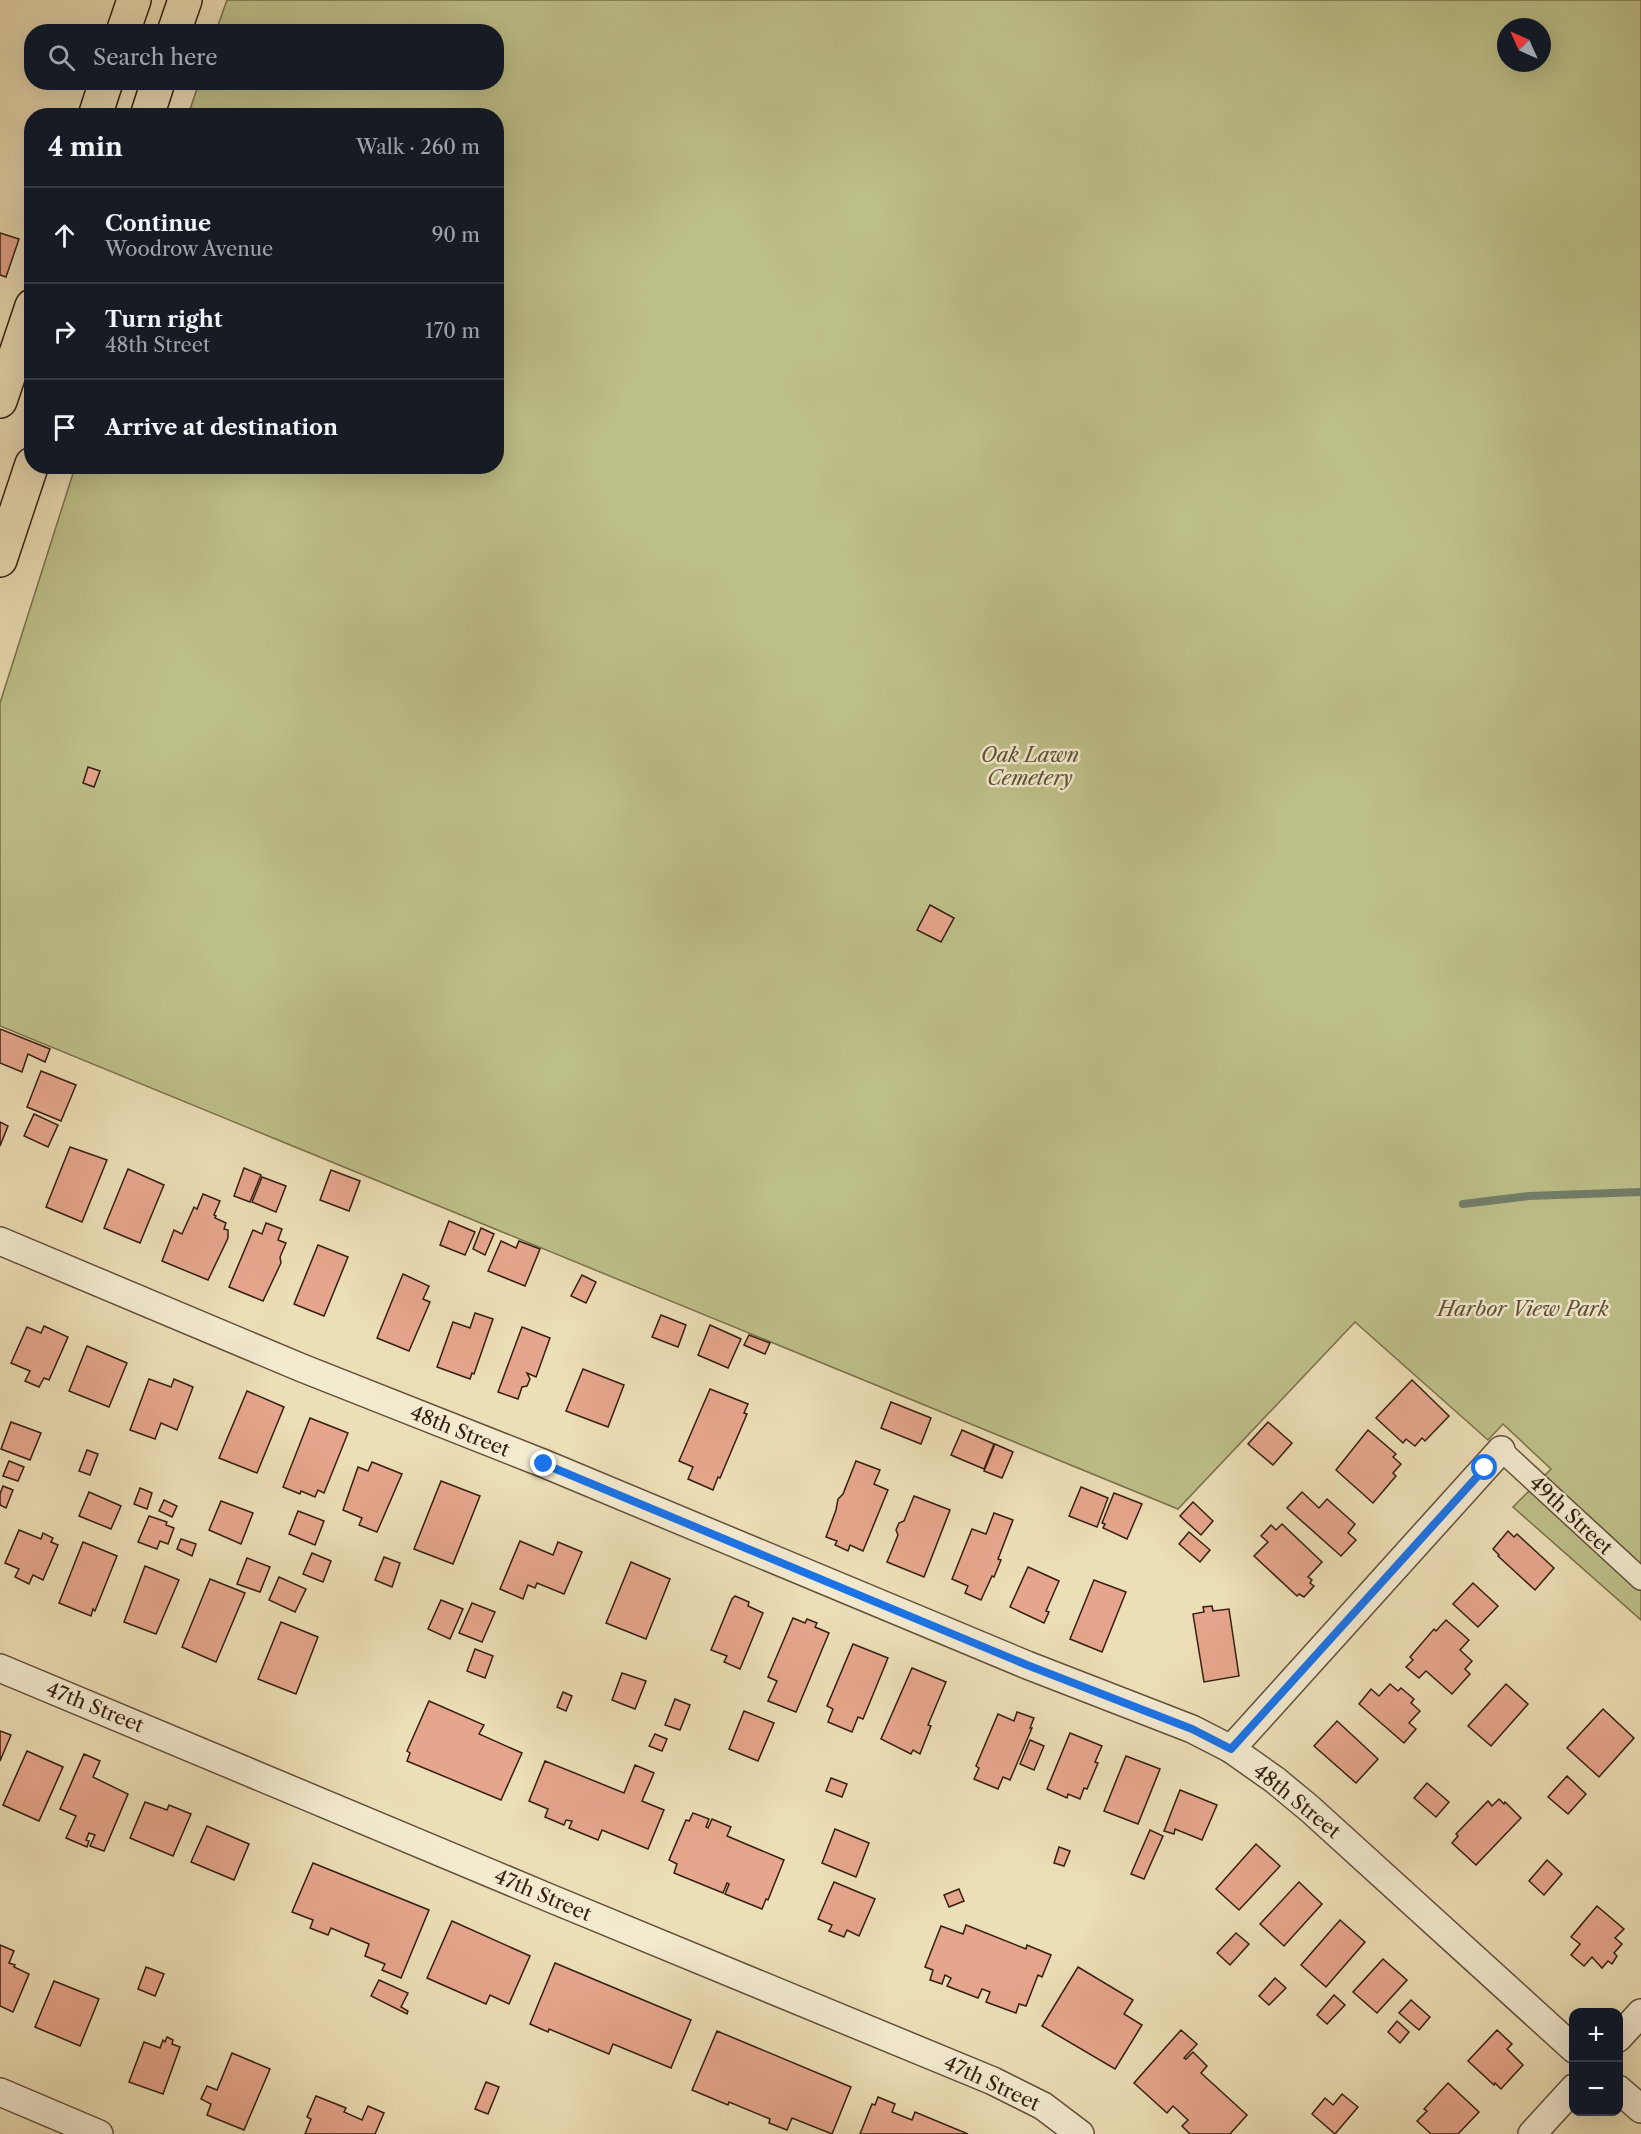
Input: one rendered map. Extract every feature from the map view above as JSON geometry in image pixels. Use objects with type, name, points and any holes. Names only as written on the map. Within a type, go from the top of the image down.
[{"type":"main road","points":[[126,24],[134,0]]},
{"type":"main road","points":[[177,24],[185,0]]},
{"type":"main road","points":[[98,108],[103,90]]},
{"type":"main road","points":[[150,108],[155,90]]},
{"type":"main road","points":[[0,401],[24,330]]},
{"type":"main road","points":[[0,560],[29,474]]},
{"type":"street","name":"48th Street","points":[[0,1241],[302,1368],[544,1464],[1027,1665],[1192,1729],[1231,1749],[1275,1780],[1310,1809],[1569,2044]]},
{"type":"street","points":[[1231,1749],[1501,1450]]},
{"type":"street","name":"49th Street","points":[[1501,1450],[1641,1579]]},
{"type":"street","name":"47th Street","points":[[0,1668],[563,1904],[973,2072],[1043,2106],[1080,2134]]},
{"type":"street","points":[[1623,2033],[1641,2013]]},
{"type":"street","points":[[0,2092],[99,2134]]},
{"type":"street","points":[[1532,2134],[1569,2093]]},
{"type":"street","points":[[1623,2093],[1641,2109]]},
{"type":"green space","name":"Oak Lawn Cemetery","points":[[227,0],[1641,0],[1641,1620],[1513,1507],[1551,1469],[1503,1424],[1488,1440],[1355,1322],[1178,1509],[0,1026],[0,703],[73,474],[504,474],[504,108],[190,108],[197,90],[504,90],[504,24],[218,24]]},
{"type":"building","points":[[0,233],[19,239],[6,277],[0,275]]},
{"type":"building","points":[[88,767],[100,771],[94,787],[83,783]]},
{"type":"building","points":[[930,905],[954,918],[941,942],[917,930]]},
{"type":"building","points":[[0,1029],[50,1049],[45,1062],[28,1054],[22,1072],[0,1063]]},
{"type":"building","points":[[41,1071],[76,1085],[61,1121],[27,1107]]},
{"type":"building","points":[[34,1114],[58,1125],[48,1147],[24,1136]]},
{"type":"building","points":[[0,1122],[8,1126],[0,1146]]},
{"type":"building","points":[[70,1147],[107,1160],[82,1222],[46,1207]]},
{"type":"building","points":[[244,1168],[261,1175],[250,1202],[234,1196]]},
{"type":"building","points":[[128,1169],[164,1185],[140,1243],[104,1228]]},
{"type":"building","points":[[331,1170],[360,1181],[349,1211],[320,1200]]},
{"type":"building","points":[[262,1177],[286,1186],[276,1212],[252,1202]]},
{"type":"building","points":[[203,1194],[220,1201],[214,1215],[215,1218],[226,1223],[224,1229],[228,1230],[228,1238],[208,1280],[162,1261],[174,1230],[182,1234],[194,1207],[197,1209]]},
{"type":"building","points":[[449,1221],[475,1232],[465,1255],[440,1245]]},
{"type":"building","points":[[266,1223],[282,1229],[278,1240],[286,1243],[280,1257],[281,1263],[263,1301],[229,1287],[253,1230],[262,1234]]},
{"type":"building","points":[[481,1228],[494,1234],[485,1255],[473,1249]]},
{"type":"building","points":[[501,1241],[516,1248],[519,1241],[540,1249],[525,1286],[488,1271]]},
{"type":"building","points":[[318,1245],[348,1257],[324,1316],[294,1304]]},
{"type":"building","points":[[403,1274],[429,1286],[423,1299],[430,1302],[409,1351],[377,1338]]},
{"type":"building","points":[[582,1275],[596,1282],[586,1303],[571,1296]]},
{"type":"building","points":[[475,1313],[493,1319],[474,1374],[472,1373],[470,1379],[437,1367],[453,1322],[470,1328]]},
{"type":"building","points":[[661,1315],[686,1325],[678,1347],[652,1337]]},
{"type":"building","points":[[710,1325],[741,1339],[728,1368],[698,1355]]},
{"type":"building","points":[[44,1326],[68,1337],[49,1380],[44,1378],[39,1387],[25,1381],[30,1371],[11,1363],[27,1327],[41,1333]]},
{"type":"building","points":[[522,1327],[550,1338],[536,1377],[527,1373],[530,1379],[527,1386],[522,1387],[518,1399],[498,1392]]},
{"type":"building","points":[[749,1335],[770,1343],[765,1354],[744,1345]]},
{"type":"building","points":[[87,1346],[127,1363],[109,1407],[69,1391]]},
{"type":"building","points":[[583,1369],[624,1385],[608,1427],[566,1411]]},
{"type":"building","points":[[149,1379],[171,1387],[174,1379],[193,1387],[177,1430],[161,1423],[155,1439],[130,1430]]},
{"type":"building","points":[[1412,1380],[1449,1416],[1425,1441],[1422,1438],[1415,1446],[1406,1439],[1403,1443],[1376,1418]]},
{"type":"building","points":[[710,1389],[748,1404],[744,1413],[747,1414],[713,1490],[688,1479],[693,1467],[679,1461]]},
{"type":"building","points":[[247,1391],[284,1407],[257,1473],[219,1458]]},
{"type":"building","points":[[891,1402],[931,1418],[921,1444],[881,1428]]},
{"type":"building","points":[[310,1418],[348,1433],[324,1493],[318,1490],[315,1497],[283,1487]]},
{"type":"building","points":[[11,1422],[41,1433],[30,1460],[1,1449]]},
{"type":"building","points":[[1268,1422],[1292,1443],[1273,1465],[1248,1444]]},
{"type":"building","points":[[962,1430],[994,1444],[984,1469],[951,1455]]},
{"type":"building","points":[[1368,1430],[1396,1454],[1393,1457],[1401,1464],[1393,1473],[1396,1476],[1373,1503],[1336,1470]]},
{"type":"building","points":[[995,1444],[1013,1452],[1002,1478],[984,1471]]},
{"type":"building","points":[[87,1450],[98,1454],[90,1475],[79,1471]]},
{"type":"building","points":[[9,1461],[24,1467],[18,1481],[3,1476]]},
{"type":"building","points":[[856,1461],[880,1470],[874,1484],[888,1490],[863,1551],[850,1545],[848,1551],[835,1545],[837,1541],[826,1537],[838,1499],[843,1494]]},
{"type":"building","points":[[372,1462],[402,1474],[377,1532],[359,1525],[362,1518],[343,1510],[358,1467],[368,1471]]},
{"type":"building","points":[[441,1481],[480,1496],[453,1564],[414,1549]]},
{"type":"building","points":[[3,1486],[13,1490],[6,1508],[0,1505]]},
{"type":"building","points":[[1081,1487],[1108,1498],[1097,1527],[1069,1516]]},
{"type":"building","points":[[140,1488],[152,1493],[147,1509],[134,1504]]},
{"type":"building","points":[[89,1492],[121,1506],[111,1529],[79,1516]]},
{"type":"building","points":[[1302,1492],[1319,1508],[1327,1499],[1355,1524],[1348,1533],[1356,1540],[1341,1556],[1287,1508]]},
{"type":"building","points":[[1114,1493],[1142,1504],[1127,1539],[1103,1528],[1105,1524],[1102,1523]]},
{"type":"building","points":[[914,1496],[950,1510],[924,1577],[887,1562],[898,1535],[896,1530],[899,1523],[904,1521]]},
{"type":"building","points":[[164,1500],[177,1506],[172,1517],[159,1511]]},
{"type":"building","points":[[221,1501],[253,1513],[241,1544],[209,1530]]},
{"type":"building","points":[[1193,1502],[1213,1521],[1201,1535],[1180,1516]]},
{"type":"building","points":[[298,1511],[324,1521],[315,1545],[289,1534]]},
{"type":"building","points":[[994,1513],[1013,1520],[998,1559],[1001,1560],[981,1600],[965,1593],[968,1586],[952,1579],[972,1529],[986,1534]]},
{"type":"building","points":[[149,1516],[167,1522],[166,1525],[174,1528],[168,1544],[160,1541],[157,1549],[138,1542]]},
{"type":"building","points":[[1282,1524],[1322,1562],[1308,1577],[1314,1586],[1304,1597],[1299,1594],[1297,1596],[1254,1556],[1268,1542],[1261,1536],[1271,1525],[1276,1530]]},
{"type":"building","points":[[19,1530],[41,1539],[43,1533],[53,1538],[51,1542],[58,1545],[43,1580],[33,1575],[29,1584],[15,1577],[19,1569],[5,1563]]},
{"type":"building","points":[[1508,1531],[1514,1537],[1517,1534],[1554,1568],[1535,1590],[1493,1549]]},
{"type":"building","points":[[1189,1532],[1210,1550],[1200,1562],[1179,1544]]},
{"type":"building","points":[[181,1539],[196,1544],[192,1556],[177,1549]]},
{"type":"building","points":[[520,1541],[553,1555],[558,1542],[582,1552],[564,1594],[537,1583],[535,1588],[528,1585],[523,1599],[500,1589]]},
{"type":"building","points":[[83,1542],[117,1556],[91,1616],[59,1603]]},
{"type":"building","points":[[312,1553],[331,1561],[323,1582],[303,1574]]},
{"type":"building","points":[[384,1557],[400,1563],[392,1587],[375,1580]]},
{"type":"building","points":[[247,1558],[270,1567],[260,1592],[237,1584]]},
{"type":"building","points":[[631,1562],[670,1579],[646,1639],[606,1623]]},
{"type":"building","points":[[145,1566],[179,1580],[156,1634],[124,1622]]},
{"type":"building","points":[[1028,1567],[1059,1581],[1046,1611],[1049,1612],[1044,1623],[1010,1607]]},
{"type":"building","points":[[279,1577],[306,1589],[295,1612],[269,1600]]},
{"type":"building","points":[[210,1579],[245,1593],[216,1662],[182,1647]]},
{"type":"building","points":[[1094,1580],[1126,1592],[1102,1652],[1070,1639]]},
{"type":"building","points":[[1473,1583],[1498,1606],[1478,1627],[1453,1604]]},
{"type":"building","points":[[735,1596],[749,1602],[748,1606],[763,1613],[740,1669],[724,1662],[727,1656],[711,1650]]},
{"type":"building","points":[[441,1600],[463,1609],[450,1639],[428,1629]]},
{"type":"building","points":[[472,1603],[495,1612],[482,1642],[459,1633]]},
{"type":"building","points":[[1212,1606],[1213,1611],[1229,1609],[1239,1676],[1204,1682],[1193,1614],[1204,1612],[1203,1607]]},
{"type":"building","points":[[793,1618],[805,1623],[807,1619],[817,1623],[815,1627],[829,1633],[796,1712],[768,1701],[777,1681],[768,1677]]},
{"type":"building","points":[[1446,1620],[1469,1640],[1460,1650],[1472,1661],[1465,1669],[1470,1674],[1452,1694],[1426,1671],[1419,1678],[1406,1667],[1413,1660],[1410,1657],[1434,1629],[1436,1631]]},
{"type":"building","points":[[281,1622],[318,1637],[296,1694],[258,1679]]},
{"type":"building","points":[[853,1644],[888,1658],[863,1719],[858,1717],[852,1732],[828,1722],[833,1709],[827,1706]]},
{"type":"building","points":[[475,1649],[493,1656],[485,1678],[467,1671]]},
{"type":"building","points":[[912,1668],[946,1682],[928,1725],[931,1726],[920,1754],[913,1750],[911,1754],[881,1739]]},
{"type":"building","points":[[622,1673],[646,1681],[635,1709],[612,1700]]},
{"type":"building","points":[[1390,1684],[1398,1691],[1401,1688],[1414,1699],[1411,1703],[1420,1711],[1409,1723],[1416,1729],[1404,1743],[1359,1704],[1371,1689],[1379,1696]]},
{"type":"building","points":[[1506,1684],[1528,1704],[1491,1746],[1468,1726]]},
{"type":"building","points":[[563,1692],[572,1696],[566,1711],[557,1707]]},
{"type":"building","points":[[675,1699],[690,1705],[680,1730],[665,1725]]},
{"type":"building","points":[[429,1701],[484,1725],[479,1734],[522,1753],[501,1800],[407,1761],[410,1753],[407,1751]]},
{"type":"building","points":[[1603,1709],[1634,1738],[1599,1777],[1567,1748]]},
{"type":"building","points":[[744,1711],[774,1723],[758,1761],[729,1749]]},
{"type":"building","points":[[1017,1712],[1034,1718],[1010,1780],[1003,1777],[998,1789],[974,1779],[979,1768],[976,1766],[998,1714],[1014,1721]]},
{"type":"building","points":[[1337,1721],[1378,1759],[1356,1783],[1314,1746]]},
{"type":"building","points":[[0,1731],[11,1735],[0,1761]]},
{"type":"building","points":[[1070,1733],[1102,1746],[1095,1762],[1098,1763],[1080,1799],[1068,1794],[1067,1798],[1047,1789]]},
{"type":"building","points":[[655,1734],[667,1739],[662,1751],[649,1746]]},
{"type":"building","points":[[1030,1740],[1044,1746],[1034,1770],[1020,1764]]},
{"type":"building","points":[[27,1751],[63,1767],[39,1821],[3,1805]]},
{"type":"building","points":[[84,1754],[100,1761],[93,1777],[128,1794],[104,1851],[90,1846],[95,1835],[89,1833],[86,1840],[89,1841],[87,1847],[66,1838],[76,1816],[60,1809]]},
{"type":"building","points":[[1126,1756],[1160,1769],[1138,1824],[1104,1811]]},
{"type":"building","points":[[545,1761],[624,1793],[635,1765],[654,1773],[642,1801],[664,1810],[648,1849],[602,1830],[598,1840],[569,1828],[572,1821],[566,1820],[564,1825],[545,1817],[548,1809],[529,1801]]},
{"type":"building","points":[[1567,1776],[1586,1794],[1568,1814],[1548,1797]]},
{"type":"building","points":[[831,1778],[847,1784],[842,1797],[826,1791]]},
{"type":"building","points":[[1427,1783],[1449,1802],[1436,1817],[1414,1798]]},
{"type":"building","points":[[1180,1790],[1217,1805],[1202,1840],[1175,1829],[1174,1834],[1164,1831]]},
{"type":"building","points":[[1499,1799],[1521,1818],[1476,1865],[1452,1843],[1458,1836],[1456,1834],[1488,1801],[1492,1806]]},
{"type":"building","points":[[145,1802],[167,1810],[169,1805],[191,1814],[173,1856],[130,1838]]},
{"type":"building","points":[[693,1813],[709,1819],[706,1827],[708,1828],[712,1819],[731,1827],[727,1836],[784,1860],[762,1909],[725,1894],[729,1884],[727,1883],[723,1893],[674,1873],[677,1864],[669,1860],[686,1820],[689,1821]]},
{"type":"building","points":[[207,1826],[249,1844],[234,1880],[191,1862]]},
{"type":"building","points":[[835,1829],[869,1843],[856,1877],[822,1863]]},
{"type":"building","points":[[1150,1830],[1163,1836],[1144,1879],[1131,1874]]},
{"type":"building","points":[[1256,1844],[1280,1866],[1239,1910],[1216,1889]]},
{"type":"building","points":[[1059,1847],[1070,1851],[1064,1866],[1054,1863]]},
{"type":"building","points":[[1547,1860],[1562,1874],[1544,1895],[1529,1881]]},
{"type":"building","points":[[313,1863],[429,1910],[401,1978],[382,1970],[385,1964],[365,1956],[369,1944],[331,1928],[328,1935],[310,1928],[313,1920],[292,1912]]},
{"type":"building","points":[[834,1882],[875,1899],[859,1936],[847,1930],[844,1937],[829,1931],[832,1925],[818,1919]]},
{"type":"building","points":[[1299,1882],[1322,1904],[1284,1946],[1260,1924]]},
{"type":"building","points":[[959,1889],[964,1901],[949,1907],[944,1895]]},
{"type":"building","points":[[1597,1906],[1624,1929],[1615,1938],[1622,1944],[1614,1953],[1617,1956],[1612,1964],[1608,1961],[1602,1968],[1592,1957],[1584,1966],[1571,1955],[1580,1944],[1571,1937]]},
{"type":"building","points":[[1340,1920],[1365,1942],[1326,1987],[1301,1965]]},
{"type":"building","points":[[452,1921],[530,1956],[509,2004],[490,1995],[486,2004],[427,1978]]},
{"type":"building","points":[[966,1925],[1026,1949],[1027,1945],[1051,1955],[1042,1977],[1038,1975],[1026,2006],[1019,2004],[1016,2013],[986,2002],[990,1992],[982,1989],[978,1998],[947,1986],[951,1978],[945,1975],[942,1984],[930,1980],[933,1970],[925,1967],[941,1926],[963,1934]]},
{"type":"building","points":[[1236,1933],[1249,1944],[1230,1965],[1217,1953]]},
{"type":"building","points":[[0,1945],[14,1951],[9,1963],[29,1974],[13,2012],[0,2006]]},
{"type":"building","points":[[1383,1959],[1407,1980],[1377,2013],[1353,1992]]},
{"type":"building","points":[[555,1963],[691,2020],[671,2068],[613,2044],[609,2054],[549,2029],[548,2032],[530,2024]]},
{"type":"building","points":[[146,1967],[164,1974],[155,1996],[138,1989]]},
{"type":"building","points":[[1078,1967],[1133,2000],[1124,2014],[1142,2025],[1115,2069],[1042,2026]]},
{"type":"building","points":[[1275,1978],[1286,1988],[1269,2005],[1259,1996]]},
{"type":"building","points":[[379,1980],[408,1993],[401,2007],[408,2011],[407,2014],[371,1996]]},
{"type":"building","points":[[54,1981],[99,1999],[80,2046],[35,2027]]},
{"type":"building","points":[[1334,1995],[1345,2005],[1327,2024],[1317,2015]]},
{"type":"building","points":[[1411,2000],[1430,2017],[1419,2030],[1399,2013]]},
{"type":"building","points":[[1397,2021],[1409,2032],[1400,2043],[1388,2032]]},
{"type":"building","points":[[1181,2030],[1197,2044],[1184,2058],[1186,2059],[1193,2052],[1207,2066],[1201,2073],[1247,2115],[1230,2134],[1190,2134],[1182,2126],[1188,2120],[1173,2106],[1167,2113],[1134,2083]]},
{"type":"building","points":[[1497,2030],[1512,2044],[1507,2049],[1523,2065],[1501,2089],[1468,2061]]},
{"type":"building","points":[[717,2031],[851,2087],[832,2134],[792,2118],[787,2130],[769,2123],[770,2119],[692,2090]]},
{"type":"building","points":[[167,2037],[173,2040],[172,2044],[180,2047],[163,2094],[129,2082],[144,2042],[160,2048]]},
{"type":"building","points":[[232,2053],[270,2069],[244,2130],[207,2115],[211,2104],[201,2099],[207,2086],[217,2090]]},
{"type":"building","points":[[486,2082],[499,2087],[488,2114],[475,2109]]},
{"type":"building","points":[[1448,2083],[1479,2112],[1458,2134],[1431,2134],[1417,2121],[1427,2111],[1424,2109]]},
{"type":"building","points":[[1342,2094],[1358,2107],[1335,2134],[1312,2114],[1325,2098],[1333,2105]]},
{"type":"building","points":[[316,2096],[346,2108],[344,2112],[362,2120],[368,2106],[384,2113],[375,2134],[305,2134],[311,2119],[307,2117]]},
{"type":"building","points":[[878,2097],[895,2104],[892,2112],[912,2120],[915,2112],[968,2134],[860,2134],[872,2104],[875,2105]]},
{"type":"waterway","points":[[1463,1204],[1529,1196],[1641,1192]]},
{"type":"route","points":[[544,1464],[1027,1665],[1192,1729],[1231,1749],[1485,1468]]},
{"type":"park label","name":"Harbor View Park","points":[[1523,1309]]}]
